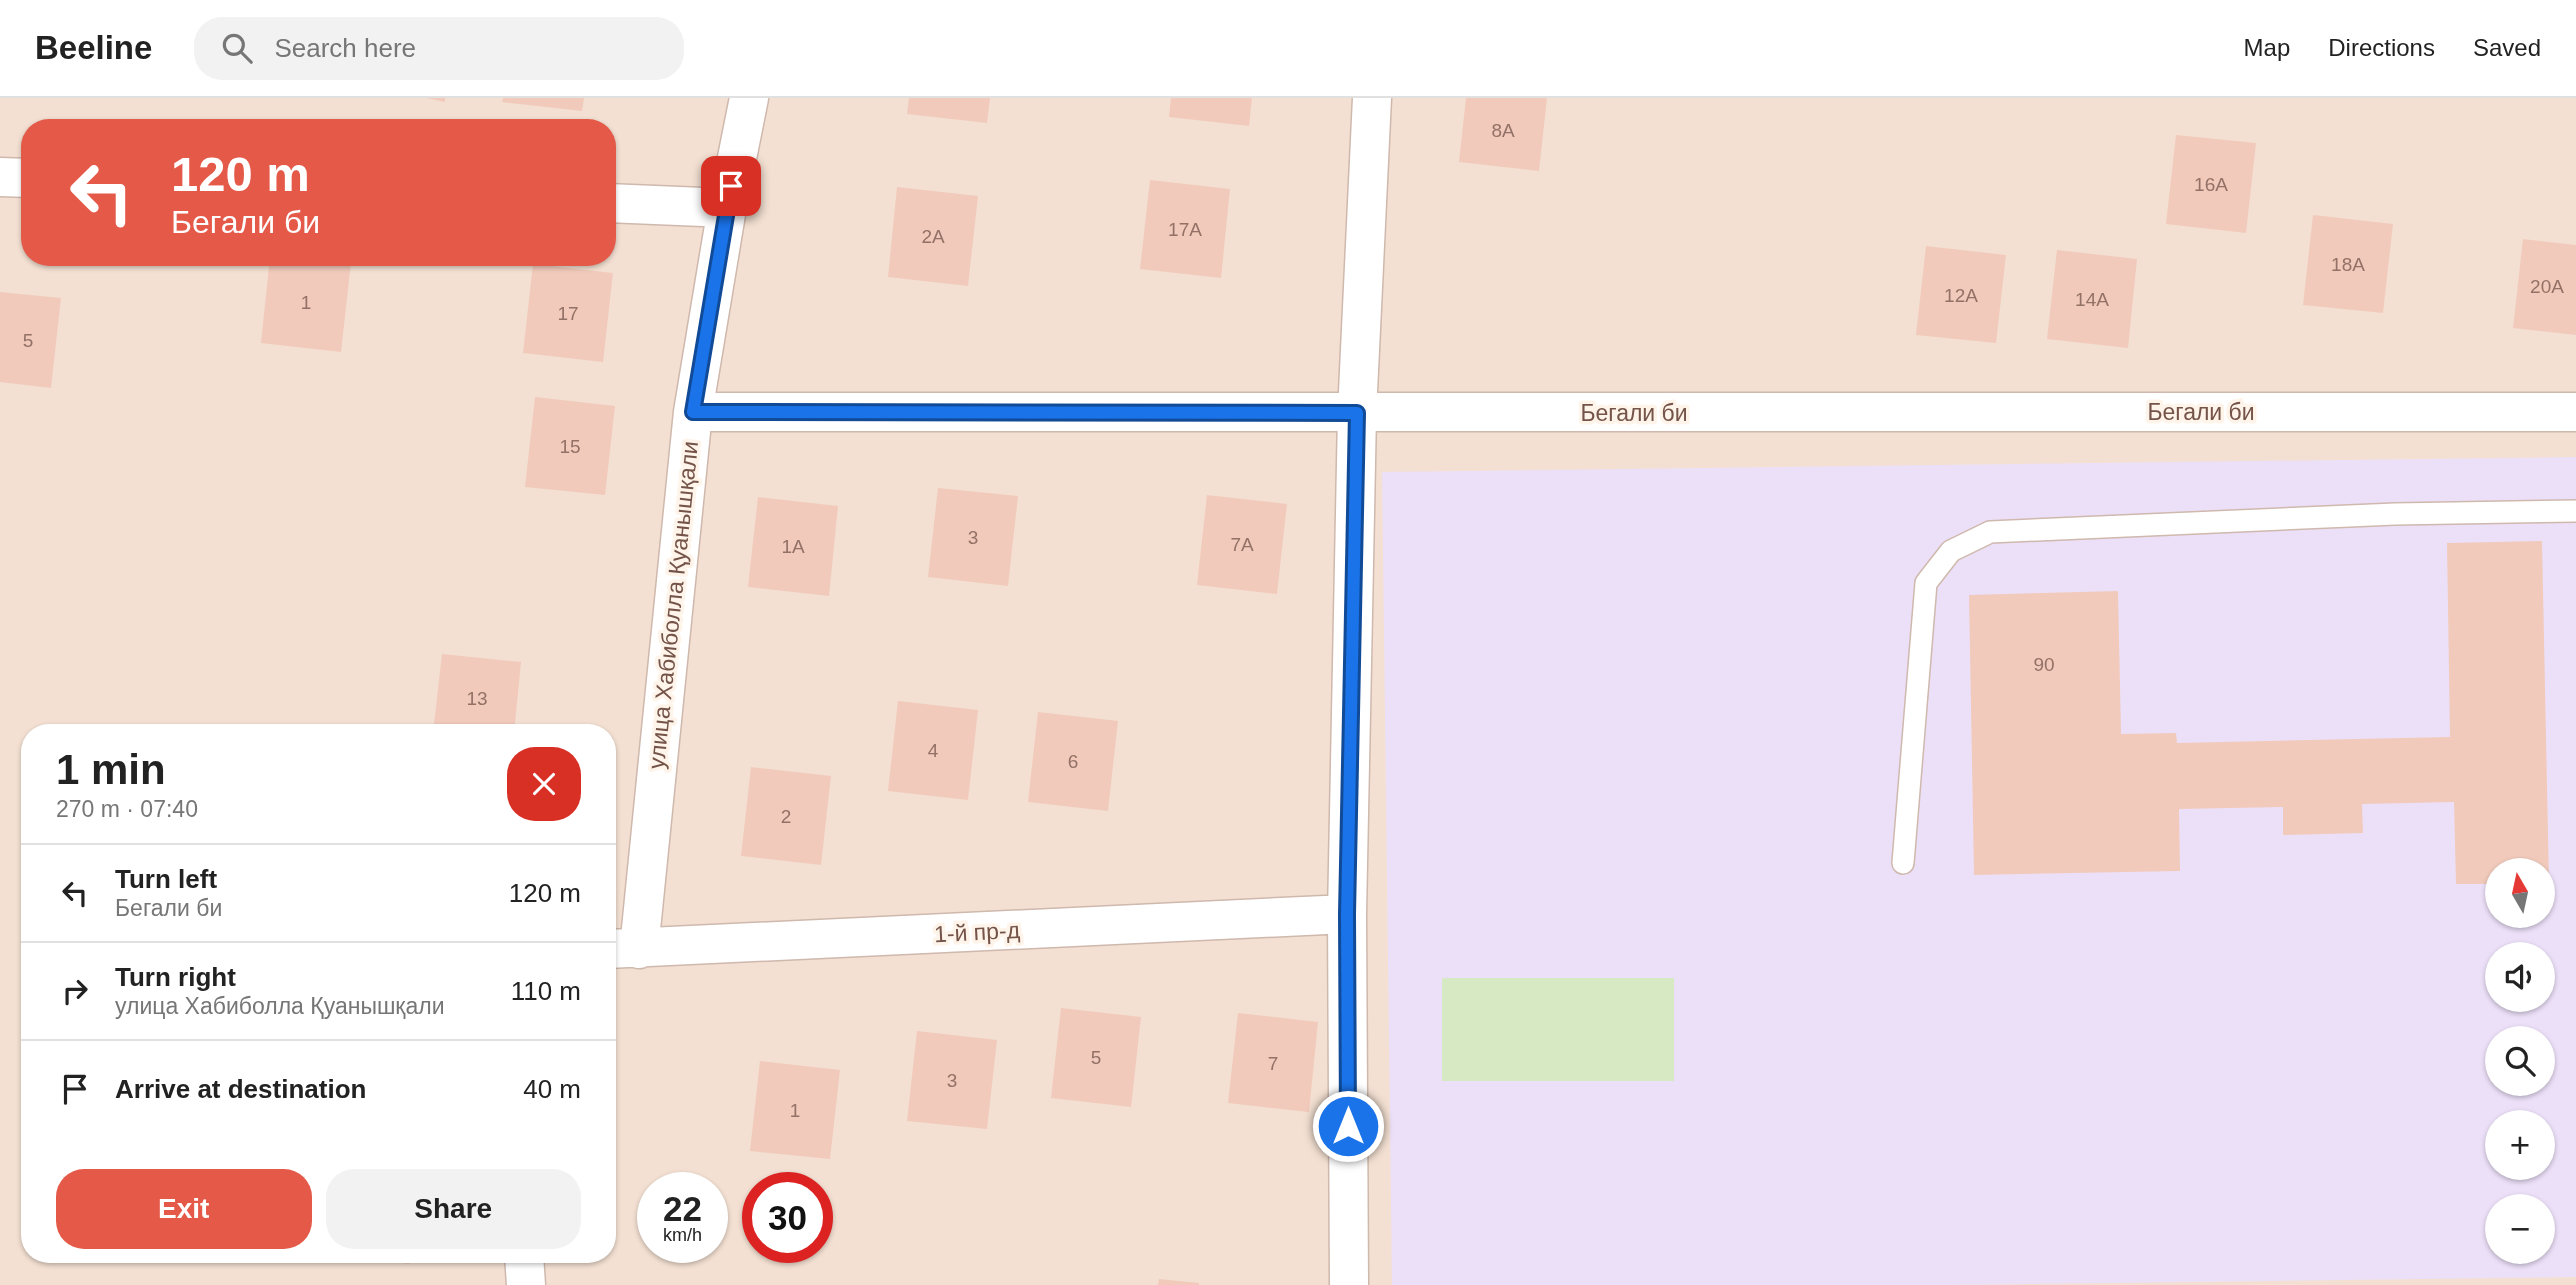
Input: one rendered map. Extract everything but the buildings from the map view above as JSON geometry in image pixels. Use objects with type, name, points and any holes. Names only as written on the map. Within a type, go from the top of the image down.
[{"type":"street","name":"улица Хабиболла Қуанышқали","points":[[623,949],[693,412],[727,208],[749,98]]},
{"type":"street","points":[[1349,1285],[1347,914],[1357,413],[1372,98]]},
{"type":"street","points":[[0,177],[21,178]]},
{"type":"street","points":[[616,203],[727,208]]},
{"type":"street","name":"Бегали би","points":[[693,412],[2576,412]]},
{"type":"street","name":"1-й пр-д","points":[[623,949],[1347,914]]},
{"type":"street","points":[[525,1263],[526,1285]]},
{"type":"lane","points":[[1903,863],[1926,583],[1951,551],[1990,531],[2395,514],[2576,510]]},
{"type":"shaded area","points":[[0,98],[2576,98],[2576,1285],[0,1285]]},
{"type":"shaded area","points":[[2576,457],[2576,1277],[1955,1285],[1392,1285],[1382,472]]},
{"type":"green space","points":[[1442,978],[1674,978],[1674,1081],[1442,1081]]},
{"type":"route","points":[[731,186],[693,412],[1357,413],[1347,914],[1348,1126]]}]
